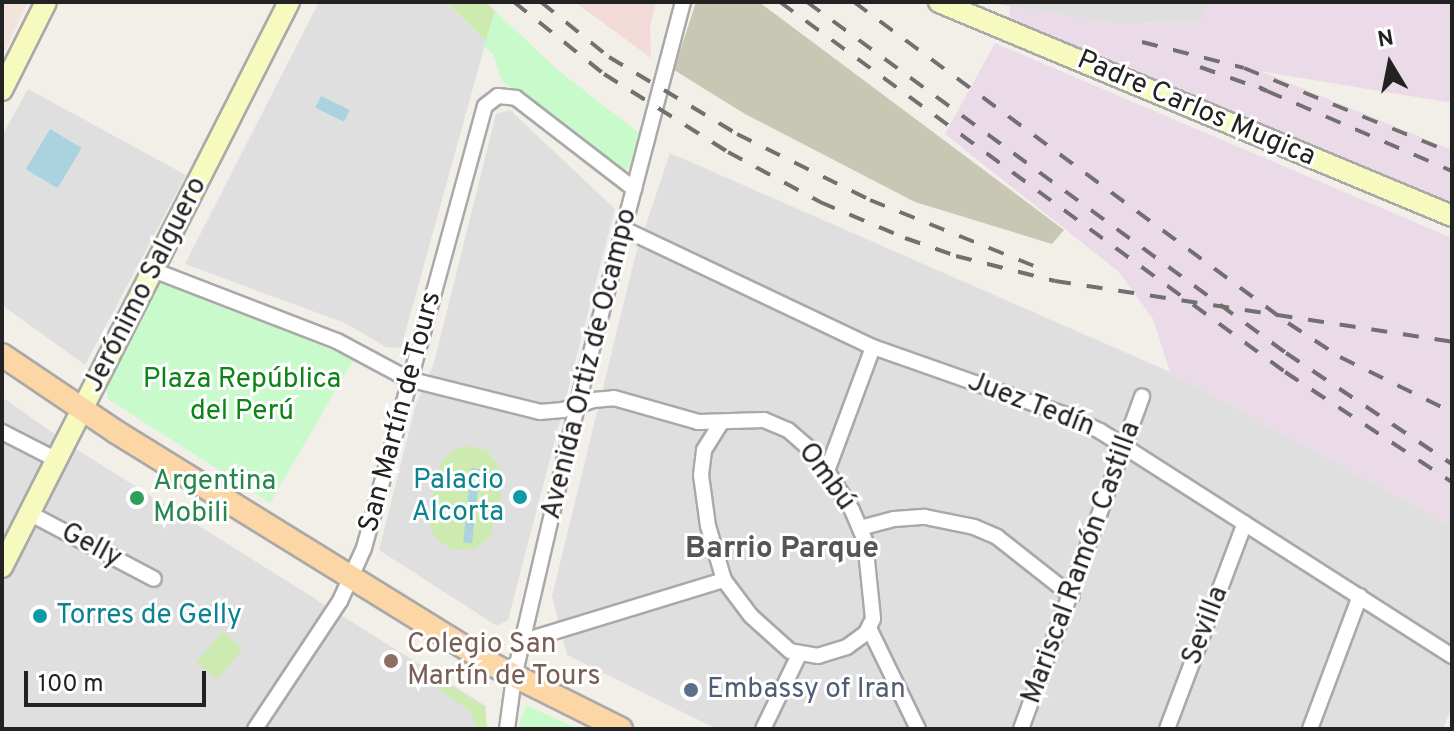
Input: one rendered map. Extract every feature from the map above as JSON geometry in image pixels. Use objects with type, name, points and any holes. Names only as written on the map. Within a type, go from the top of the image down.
[{"type":"main road","points":[[2,355],[82,410],[514,677],[616,728]]},
{"type":"street","points":[[2,90],[46,2]]},
{"type":"street","name":"Jerónimo Salguero","points":[[2,567],[289,2]]},
{"type":"street","name":"Avenida Ortiz de Ocampo","points":[[507,729],[514,677],[577,406],[683,2]]},
{"type":"street","name":"Padre Carlos Mugica","points":[[939,2],[1452,216]]},
{"type":"street","name":"San Martín de Tours","points":[[255,729],[353,579],[483,109],[498,96],[516,98],[634,189]]},
{"type":"street","name":"Juez Tedín","points":[[624,229],[873,347],[1063,414],[1125,446],[1452,656]]},
{"type":"street","name":"Ombú","points":[[153,270],[337,341],[408,379],[540,412],[600,399],[620,399],[692,421],[720,424],[750,419],[776,424],[797,436],[827,471],[860,528],[872,585],[874,609],[869,628]]},
{"type":"street","points":[[827,471],[873,347]]},
{"type":"street","name":"Mariscal Ramón Castilla","points":[[1021,729],[1072,596],[1142,396]]},
{"type":"street","points":[[720,424],[704,450],[701,475],[708,526],[724,580],[761,626],[799,655],[834,653],[852,644],[869,628],[918,729]]},
{"type":"street","points":[[2,432],[55,459]]},
{"type":"street","name":"Gelly","points":[[29,513],[154,579]]},
{"type":"street","points":[[860,528],[894,519],[925,517],[974,527],[997,537],[1072,596]]},
{"type":"street","name":"Sevilla","points":[[1167,729],[1245,523]]},
{"type":"street","points":[[524,641],[724,580]]},
{"type":"street","points":[[1310,729],[1360,596]]},
{"type":"street","points":[[763,729],[799,655]]},
{"type":"shaded area","points":[[2,2],[28,2],[2,56]]},
{"type":"shaded area","points":[[319,2],[446,2],[486,41],[401,348],[386,347],[345,323],[185,264]]},
{"type":"shaded area","points":[[575,2],[656,2],[650,27],[651,58]]},
{"type":"shaded area","points":[[696,2],[759,2],[1064,230],[1052,244],[915,202],[745,114],[674,70]]},
{"type":"shaded area","points":[[985,2],[1208,2],[1201,21],[1118,25]]},
{"type":"shaded area","points":[[1208,2],[1452,2],[1452,103],[1260,71],[1452,150],[1452,206],[1009,25],[1010,6],[1118,25],[1201,21]]},
{"type":"shaded area","points":[[995,43],[1452,238],[1452,526],[1170,372],[1153,319],[1119,272],[945,134]]},
{"type":"shaded area","points":[[28,89],[186,175],[85,365],[2,305],[2,136]]},
{"type":"shaded area","points":[[510,110],[615,209],[508,620],[497,626],[379,550],[416,404],[434,363],[496,114]]},
{"type":"shaded area","points":[[670,153],[1170,372],[1452,526],[1452,706],[1443,729],[717,729],[567,655],[552,596],[635,257]]},
{"type":"shaded area","points":[[2,397],[76,449],[486,706],[485,729],[2,729]]},
{"type":"green space","points":[[446,2],[486,2],[495,11],[486,41]]},
{"type":"green space","points":[[495,11],[559,71],[643,136],[633,167],[616,168],[502,81],[493,54],[484,46]]},
{"type":"green space","name":"Plaza República del Perú","points":[[158,279],[354,359],[270,503],[108,399],[106,382]]},
{"type":"green space","points":[[464,446],[487,450],[505,475],[491,536],[475,549],[453,550],[436,539],[427,520],[440,464],[453,450]]},
{"type":"green space","points":[[222,631],[243,648],[217,680],[196,663]]},
{"type":"green space","points":[[441,680],[485,707],[487,729],[477,729],[471,712],[436,687]]},
{"type":"green space","points":[[526,705],[578,729],[518,729]]},
{"type":"water","points":[[321,96],[350,110],[344,122],[315,108]]},
{"type":"water","points":[[50,129],[82,148],[58,188],[26,169]]},
{"type":"water","points":[[471,468],[480,469],[472,544],[463,543]]},
{"type":"railway","points":[[514,2],[604,74],[728,152],[820,202],[905,238],[956,256],[1055,281],[1452,342]]},
{"type":"railway","points":[[541,2],[609,57],[737,134],[870,200],[1042,269]]},
{"type":"railway","points":[[780,2],[1285,372],[1452,482]]},
{"type":"railway","points":[[807,2],[1286,353],[1452,464]]},
{"type":"railway","points":[[854,2],[1288,323],[1340,357],[1452,412]]},
{"type":"railway","points":[[1142,42],[1244,68],[1452,153]]},
{"type":"railway","points":[[1200,67],[1267,91],[1259,87]]},
{"type":"railway","points":[[1267,91],[1452,171]]},
{"type":"place","name":"Palacio Alcorta","points":[[520,497]]},
{"type":"place","name":"Argentina Mobili","points":[[137,498]]},
{"type":"place","name":"Torres de Gelly","points":[[40,616]]},
{"type":"place","name":"Colegio San Martín de Tours","points":[[391,661]]},
{"type":"place","name":"Embassy of Iran","points":[[691,690]]},
{"type":"district","name":"Barrio Parque","points":[[782,550]]}]
